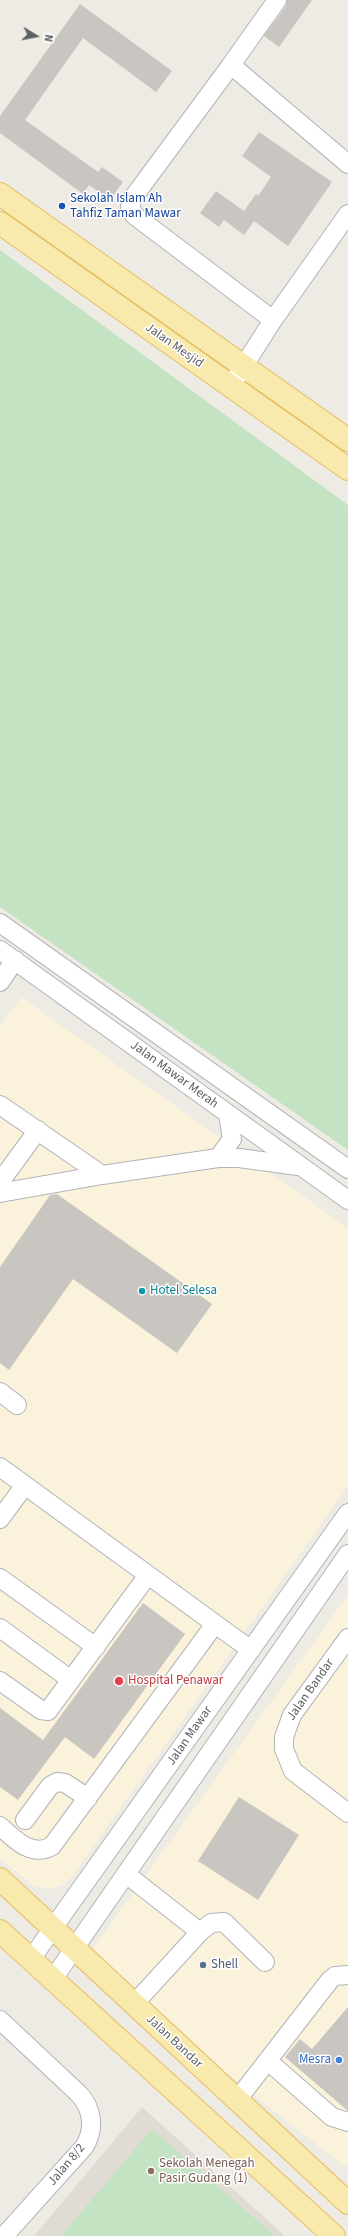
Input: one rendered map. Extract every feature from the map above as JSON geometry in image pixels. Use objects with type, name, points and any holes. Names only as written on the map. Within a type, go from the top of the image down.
[{"type":"main road","name":"Jalan Mesjid","points":[[0,194],[348,440]]},
{"type":"main road","name":"Jalan Mesjid","points":[[0,222],[348,469]]},
{"type":"main road","name":"Jalan Bandar","points":[[0,1879],[348,2203]]},
{"type":"main road","points":[[0,1931],[334,2236]]},
{"type":"street","points":[[273,320],[134,215],[130,207],[132,199],[277,0]]},
{"type":"street","points":[[231,65],[348,164]]},
{"type":"street","points":[[231,386],[273,320],[348,214]]},
{"type":"street","name":"Jalan Mawar Merah","points":[[0,923],[348,1169]]},
{"type":"street","name":"Jalan Mawar Merah","points":[[0,950],[348,1200]]},
{"type":"street","points":[[0,982],[15,960]]},
{"type":"street","points":[[0,1105],[102,1175]]},
{"type":"street","points":[[218,1158],[232,1139],[228,1114]]},
{"type":"street","points":[[0,1182],[38,1130]]},
{"type":"street","points":[[0,1193],[102,1175],[218,1158],[258,1160],[302,1166]]},
{"type":"street","points":[[0,1392],[17,1405]]},
{"type":"street","points":[[0,1467],[251,1650]]},
{"type":"street","points":[[0,1519],[25,1485]]},
{"type":"street","name":"Jalan Mawar","points":[[31,1959],[348,1513]]},
{"type":"street","name":"Jalan Mawar","points":[[53,1979],[348,1554]]},
{"type":"street","points":[[0,1681],[44,1711],[50,1708],[148,1575]]},
{"type":"street","points":[[0,1578],[96,1647]]},
{"type":"street","points":[[0,1826],[23,1845],[39,1851],[47,1849],[66,1828],[215,1624]]},
{"type":"street","points":[[0,1628],[71,1680]]},
{"type":"street","name":"Jalan Bandar","points":[[348,1638],[292,1715],[284,1737],[284,1749],[294,1771],[348,1813]]},
{"type":"street","points":[[25,1820],[50,1786],[57,1782],[65,1783],[88,1798]]},
{"type":"street","points":[[126,1874],[200,1932]]},
{"type":"street","points":[[134,2004],[200,1932],[211,1923],[224,1922],[265,1962]]},
{"type":"street","points":[[237,2100],[330,1980],[341,1974],[348,1975]]},
{"type":"street","name":"Jalan 8/2","points":[[0,2020],[79,2094],[87,2104],[92,2118],[91,2132],[84,2147],[4,2236]]},
{"type":"street","points":[[268,2061],[332,2117],[348,2122]]},
{"type":"shaded area","points":[[21,997],[348,1228],[348,1486],[71,1878],[62,1885],[51,1889],[34,1886],[0,1859],[0,1027]]},
{"type":"shaded area","points":[[348,1595],[348,2166],[344,2166],[231,2077],[92,1950]]},
{"type":"shaded area","name":"Sekolah Menegah Pasir Gudang (1)","points":[[142,2107],[285,2236],[34,2236]]},
{"type":"green space","points":[[0,250],[348,505],[348,1150],[0,907]]},
{"type":"green space","name":"Sekolah Menegah Pasir Gudang (1)","points":[[152,2129],[275,2236],[61,2236]]},
{"type":"building","points":[[287,0],[312,0],[279,47],[264,36],[286,6]]},
{"type":"building","points":[[80,4],[172,71],[156,92],[83,38],[25,120],[98,172],[102,167],[123,182],[110,200],[89,185],[83,194],[0,133],[0,116]]},
{"type":"building","points":[[259,132],[332,182],[288,246],[254,221],[244,235],[224,220],[219,227],[200,213],[216,191],[244,211],[256,194],[258,196],[271,177],[242,156]]},
{"type":"building","name":"Hotel Selesa","points":[[57,1194],[212,1304],[177,1353],[73,1279],[9,1370],[0,1363],[0,1267],[50,1195]]},
{"type":"building","name":"Hospital Penawar","points":[[143,1603],[185,1634],[94,1759],[65,1737],[18,1800],[0,1787],[0,1708],[43,1740]]},
{"type":"building","points":[[239,1797],[299,1835],[258,1900],[198,1861]]},
{"type":"building","points":[[348,2007],[348,2111],[285,2057],[300,2039],[312,2049]]},
{"type":"place","name":"Sekolah Islam Ah Tahfiz Taman Mawar","points":[[62,206]]},
{"type":"place","name":"Hotel Selesa","points":[[142,1291]]},
{"type":"place","name":"Hospital Penawar","points":[[119,1681]]},
{"type":"place","name":"Shell","points":[[203,1965]]},
{"type":"place","name":"Mesra","points":[[339,2060]]},
{"type":"place","name":"Sekolah Menegah Pasir Gudang (1)","points":[[151,2171]]}]
